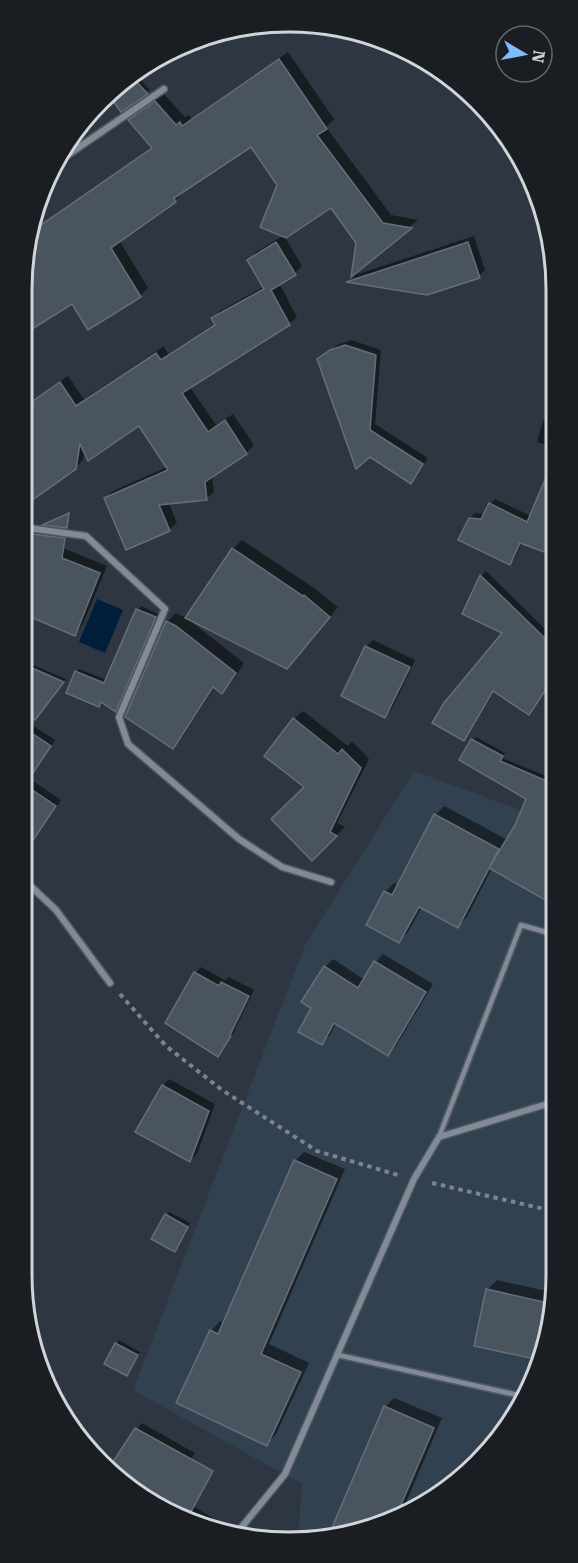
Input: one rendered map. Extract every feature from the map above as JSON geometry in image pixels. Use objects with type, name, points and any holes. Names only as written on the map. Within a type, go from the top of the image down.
[{"type":"street","points":[[70,153],[164,89]]},
{"type":"street","points":[[32,529],[86,536],[165,609],[119,717],[128,744],[239,839],[282,867],[331,882]]},
{"type":"street","points":[[32,888],[56,910],[110,983]]},
{"type":"street","points":[[242,1527],[285,1474],[414,1179],[439,1137],[546,1104]]},
{"type":"lane","points":[[439,1137],[521,925],[546,932]]},
{"type":"lane","points":[[338,1355],[516,1395]]},
{"type":"path","points":[[110,983],[166,1046],[222,1090],[317,1151],[414,1179],[546,1209]]},
{"type":"shaded area","points":[[414,771],[546,819],[546,1291],[542,1324],[533,1357],[512,1403],[493,1431],[459,1468],[446,1478],[418,1497],[372,1518],[339,1527],[298,1531],[302,1484],[133,1390],[305,945]]},
{"type":"water","points":[[97,599],[123,610],[105,653],[79,642]]},
{"type":"building","points":[[279,59],[327,129],[317,135],[383,223],[412,228],[351,277],[356,243],[331,208],[286,238],[260,227],[277,185],[251,147],[174,198],[176,202],[111,248],[141,297],[88,330],[72,304],[32,329],[32,272],[39,226],[152,148],[128,120],[155,101],[176,125],[180,122],[182,126]]},
{"type":"building","points":[[137,82],[148,94],[121,112],[113,101]]},
{"type":"building","points":[[276,242],[296,275],[271,290],[290,325],[182,393],[208,432],[225,420],[247,454],[205,482],[207,500],[159,505],[170,531],[126,550],[104,498],[168,470],[139,426],[88,461],[80,444],[76,469],[32,500],[32,401],[60,382],[76,406],[156,353],[161,360],[215,325],[211,318],[264,289],[247,260]]},
{"type":"building","points":[[468,242],[480,278],[427,295],[346,282]]},
{"type":"building","points":[[345,345],[376,355],[370,430],[423,464],[411,484],[370,457],[356,469],[317,359],[330,350]]},
{"type":"building","points":[[546,477],[546,553],[520,543],[510,565],[458,540],[469,518],[481,519],[489,503],[527,522]]},
{"type":"building","points":[[69,513],[67,528],[42,525]]},
{"type":"building","points":[[32,534],[65,538],[62,558],[100,573],[75,636],[32,618]]},
{"type":"building","points":[[232,548],[304,595],[330,617],[287,669],[185,618]]},
{"type":"building","points":[[480,575],[546,639],[546,689],[529,715],[493,691],[464,741],[432,723],[444,703],[502,633],[462,614]]},
{"type":"building","points":[[136,609],[156,617],[116,712],[101,702],[99,707],[66,693],[75,671],[104,683]]},
{"type":"building","points":[[166,621],[176,626],[236,673],[222,694],[213,687],[173,749],[125,717]]},
{"type":"building","points":[[365,646],[410,667],[385,718],[341,696]]},
{"type":"building","points":[[32,668],[64,682],[35,720],[32,717]]},
{"type":"building","points":[[293,718],[338,754],[342,749],[361,768],[330,832],[337,836],[312,861],[271,819],[304,787],[264,756]]},
{"type":"building","points":[[32,733],[51,746],[32,774]]},
{"type":"building","points":[[471,739],[503,756],[500,761],[546,781],[546,900],[489,868],[515,825],[526,799],[459,760]]},
{"type":"building","points":[[32,790],[56,806],[32,842]]},
{"type":"building","points":[[434,814],[499,849],[458,928],[419,907],[399,943],[366,925],[384,891],[392,895]]},
{"type":"building","points":[[374,961],[426,992],[388,1056],[334,1023],[322,1045],[298,1032],[311,1008],[301,1002],[324,966],[358,988]]},
{"type":"building","points":[[194,972],[219,986],[221,982],[249,996],[231,1036],[218,1057],[165,1023]]},
{"type":"building","points":[[162,1085],[209,1111],[190,1162],[135,1132]]},
{"type":"building","points":[[294,1160],[337,1179],[261,1354],[301,1372],[267,1446],[176,1403],[210,1330],[218,1334]]},
{"type":"building","points":[[165,1214],[188,1227],[175,1252],[151,1239]]},
{"type":"building","points":[[486,1289],[545,1302],[542,1324],[532,1358],[474,1346]]},
{"type":"building","points":[[115,1343],[138,1355],[127,1376],[104,1364]]},
{"type":"building","points":[[384,1406],[434,1428],[400,1506],[372,1518],[332,1528]]},
{"type":"building","points":[[135,1428],[213,1471],[191,1512],[146,1488],[113,1462]]}]
